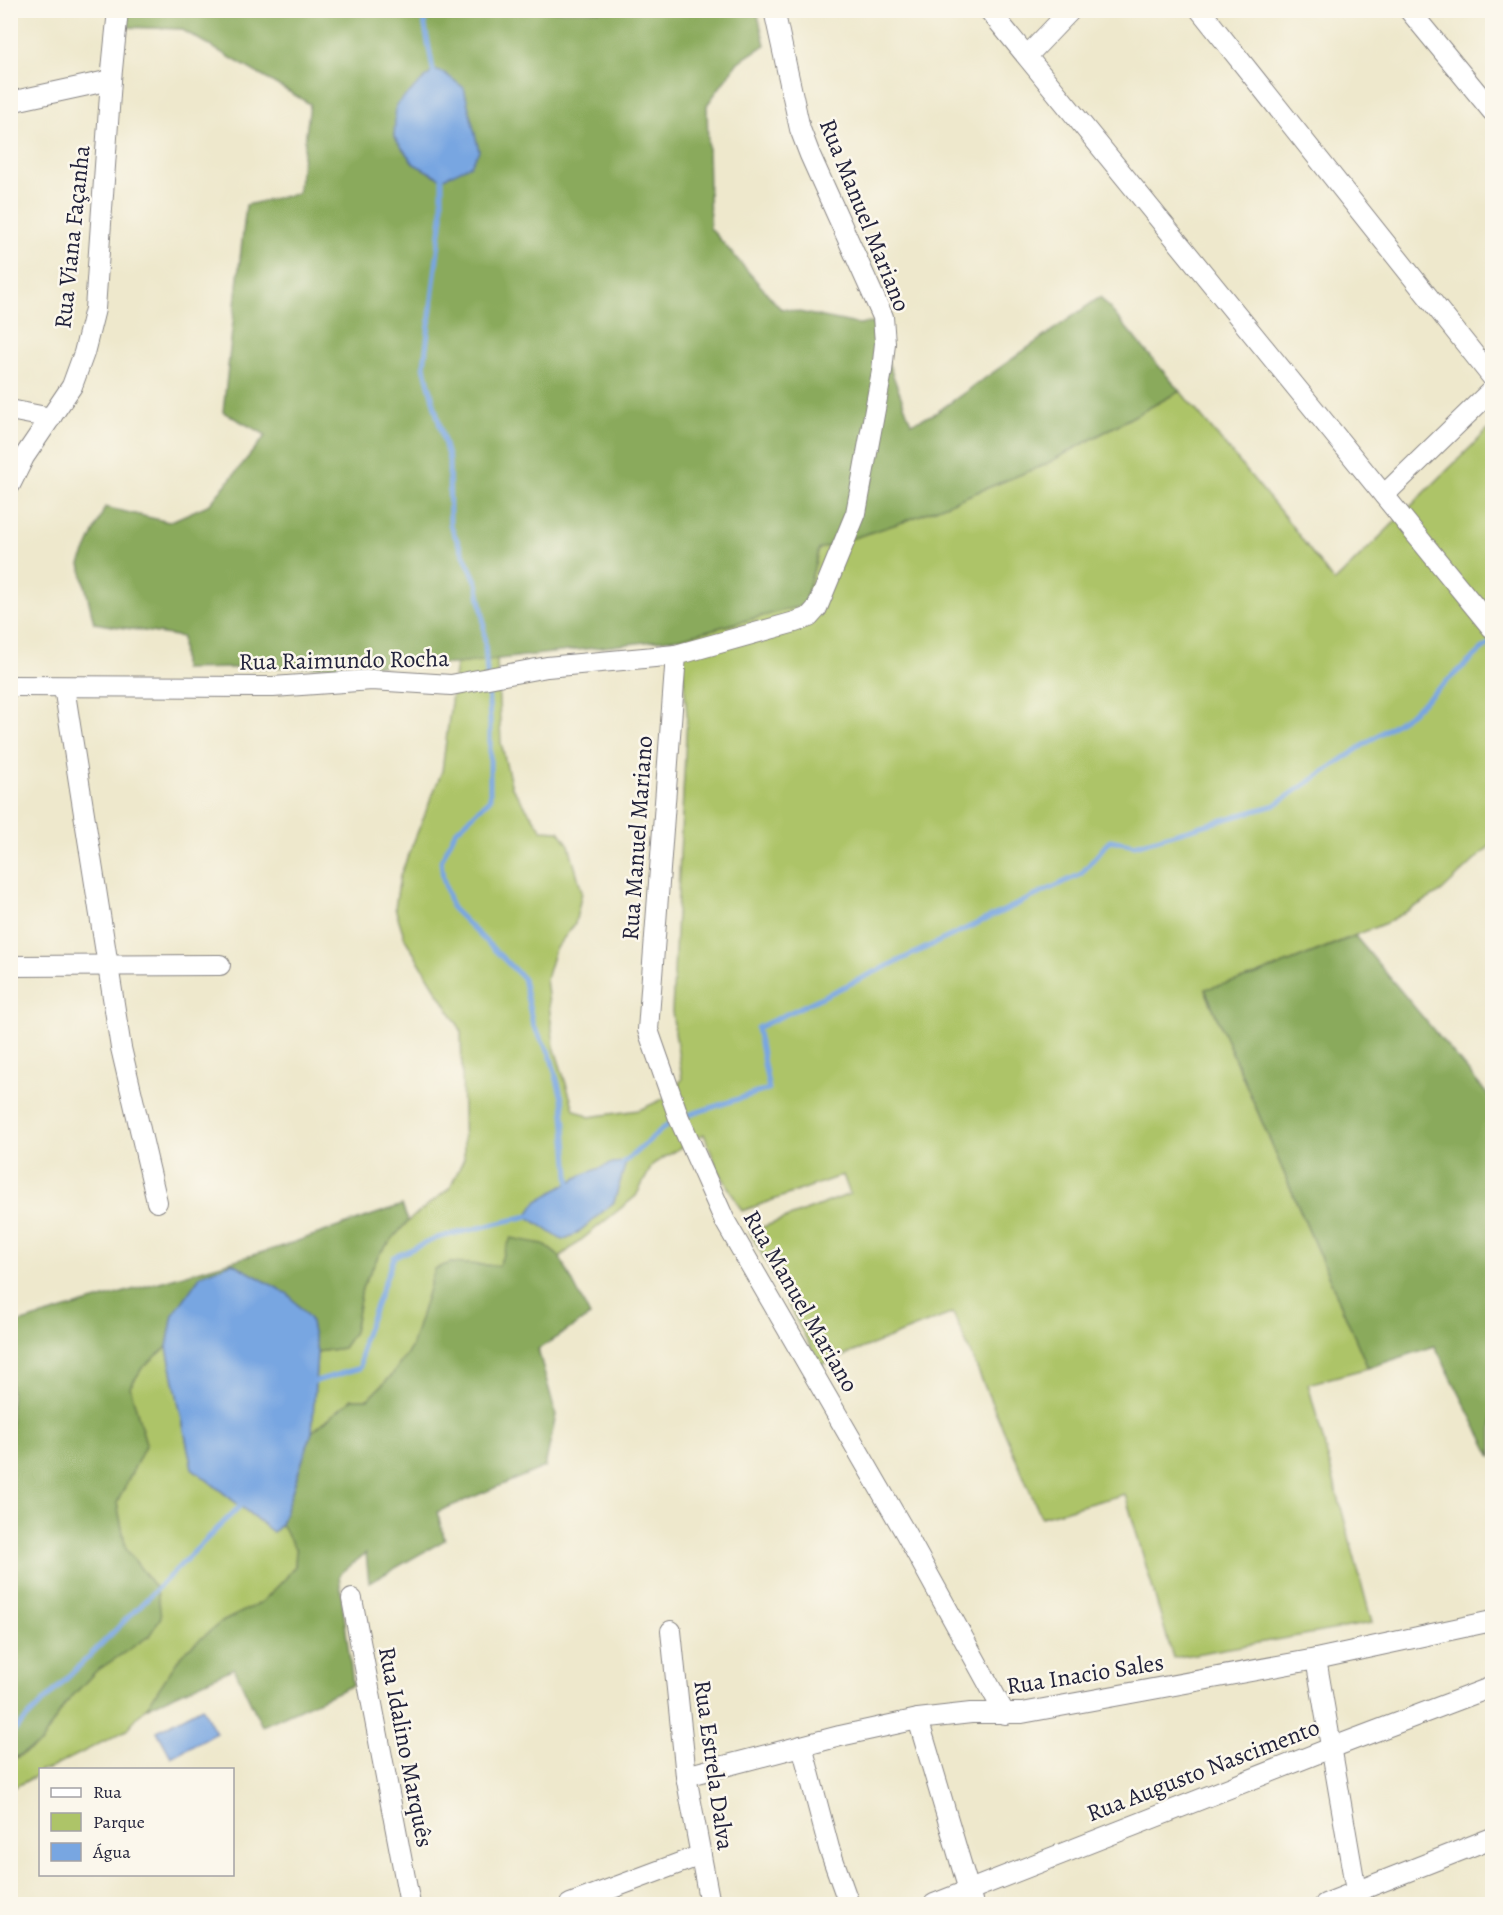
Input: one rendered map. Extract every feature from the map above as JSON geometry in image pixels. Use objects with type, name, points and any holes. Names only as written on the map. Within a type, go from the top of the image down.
[{"type":"street","name":"Rua Viana Façanha","points":[[10,485],[24,458],[72,386],[84,353],[95,309],[118,10]]},
{"type":"street","name":"Rua Manuel Mariano","points":[[774,10],[800,129],[883,317],[885,343],[882,371],[856,513],[817,608],[809,617],[795,622],[676,655],[648,1030],[679,1118],[725,1221],[906,1534],[1005,1714]]},
{"type":"street","points":[[989,10],[1492,628]]},
{"type":"street","points":[[1027,56],[1071,10]]},
{"type":"street","points":[[1200,10],[1492,377]]},
{"type":"street","points":[[1409,10],[1492,111]]},
{"type":"street","points":[[10,102],[111,80]]},
{"type":"street","points":[[1384,495],[1492,390]]},
{"type":"street","points":[[10,410],[51,418]]},
{"type":"street","name":"Rua Raimundo Rocha","points":[[10,686],[273,687],[372,680],[451,685],[547,667],[676,655]]},
{"type":"street","points":[[64,687],[121,1048],[157,1202]]},
{"type":"street","points":[[10,966],[220,965]]},
{"type":"street","name":"Rua Idalino Marquês","points":[[352,1599],[410,1905]]},
{"type":"street","name":"Rua Inacio Sales","points":[[686,1776],[918,1719],[971,1713],[1005,1714],[1041,1709],[1316,1659],[1492,1621]]},
{"type":"street","name":"Rua Estrela Dalva","points":[[671,1631],[686,1776],[710,1905]]},
{"type":"street","points":[[1316,1659],[1356,1892]]},
{"type":"street","name":"Rua Augusto Nascimento","points":[[934,1905],[970,1897],[1331,1748],[1492,1687]]},
{"type":"street","points":[[918,1719],[970,1897]]},
{"type":"street","points":[[802,1746],[829,1848],[849,1905]]},
{"type":"street","points":[[1325,1905],[1492,1838]]},
{"type":"street","points":[[570,1905],[700,1855]]},
{"type":"green space","points":[[125,11],[757,11],[765,45],[738,62],[707,105],[710,228],[780,308],[857,324],[873,323],[911,423],[934,414],[1100,297],[1180,391],[1044,465],[903,522],[819,549],[804,605],[680,638],[456,664],[183,669],[182,637],[94,623],[80,564],[105,507],[169,522],[210,504],[266,435],[223,412],[246,205],[298,193],[310,104],[181,29],[123,27]],"holes":[[[394,137],[442,179],[414,164]]]},
{"type":"green space","points":[[1180,391],[1285,517],[1334,582],[1492,426],[1492,844],[1441,892],[1386,923],[1251,977],[1205,990],[1368,1368],[1308,1384],[1372,1623],[1173,1658],[1125,1494],[1041,1517],[953,1313],[820,1365],[750,1232],[850,1194],[843,1175],[742,1211],[717,1168],[704,1134],[653,1164],[636,1196],[560,1257],[543,1244],[498,1266],[450,1263],[435,1269],[411,1348],[392,1375],[368,1399],[352,1399],[312,1432],[317,1352],[343,1348],[354,1332],[362,1288],[380,1253],[408,1221],[450,1188],[464,1158],[461,1030],[405,939],[395,908],[400,876],[442,771],[456,664],[497,659],[501,743],[512,788],[542,830],[559,831],[569,845],[582,892],[575,924],[555,949],[546,979],[554,1046],[574,1109],[589,1117],[639,1110],[670,1096],[682,1079],[672,1012],[687,715],[680,638],[803,605],[818,549],[903,522],[1044,465]],"holes":[[[626,1162],[614,1202],[576,1234],[562,1240],[527,1216],[613,1163]]]},
{"type":"green space","points":[[1355,936],[1492,1100],[1492,1457],[1435,1346],[1368,1368],[1205,989],[1251,977]]},
{"type":"green space","points":[[402,1205],[408,1221],[380,1253],[362,1288],[354,1332],[343,1348],[317,1352],[310,1319],[288,1294],[232,1263],[173,1315],[167,1347],[142,1368],[130,1387],[146,1444],[117,1503],[126,1549],[157,1590],[161,1617],[149,1636],[95,1672],[65,1704],[40,1744],[11,1760],[11,1325],[280,1247]]},
{"type":"green space","points":[[511,1238],[543,1244],[560,1257],[590,1316],[538,1349],[556,1415],[545,1467],[437,1512],[445,1540],[369,1583],[366,1553],[339,1575],[353,1685],[262,1726],[234,1668],[146,1708],[182,1654],[220,1623],[262,1602],[295,1566],[296,1550],[281,1524],[312,1432],[352,1399],[368,1399],[392,1375],[411,1348],[435,1269],[450,1263],[498,1266]]},
{"type":"green space","points":[[167,1347],[192,1468],[273,1532],[281,1524],[296,1550],[295,1566],[262,1602],[220,1623],[125,1731],[51,1768],[39,1768],[39,1775],[11,1789],[11,1761],[40,1744],[65,1704],[95,1672],[149,1636],[157,1590],[126,1549],[117,1503],[146,1444],[130,1387],[142,1368]]},
{"type":"water","points":[[434,70],[444,73],[464,88],[479,151],[471,165],[442,179],[414,164],[394,137],[396,105]]},
{"type":"water","points":[[626,1162],[614,1202],[576,1234],[562,1240],[527,1216],[537,1201],[582,1175],[613,1163]]},
{"type":"water","points":[[232,1263],[288,1294],[310,1319],[317,1352],[312,1432],[281,1524],[273,1532],[192,1468],[167,1347],[173,1315],[201,1275]]},
{"type":"water","points":[[202,1707],[216,1733],[171,1757],[157,1731]]},
{"type":"waterway","points":[[422,10],[434,75]]},
{"type":"waterway","points":[[442,174],[442,216],[424,366],[449,460],[450,525],[477,583],[483,615],[490,719],[490,799],[455,832],[441,861],[443,878],[452,908],[523,978],[533,1025],[550,1054],[563,1102],[570,1188]]},
{"type":"waterway","points":[[621,1165],[668,1124],[679,1118],[769,1089],[757,1028],[1081,874],[1110,840],[1135,845],[1275,805],[1411,713],[1492,641]]},
{"type":"waterway","points":[[309,1383],[360,1368],[363,1340],[394,1257],[437,1238],[532,1215]]},
{"type":"waterway","points":[[10,1735],[240,1506],[239,1499]]}]
